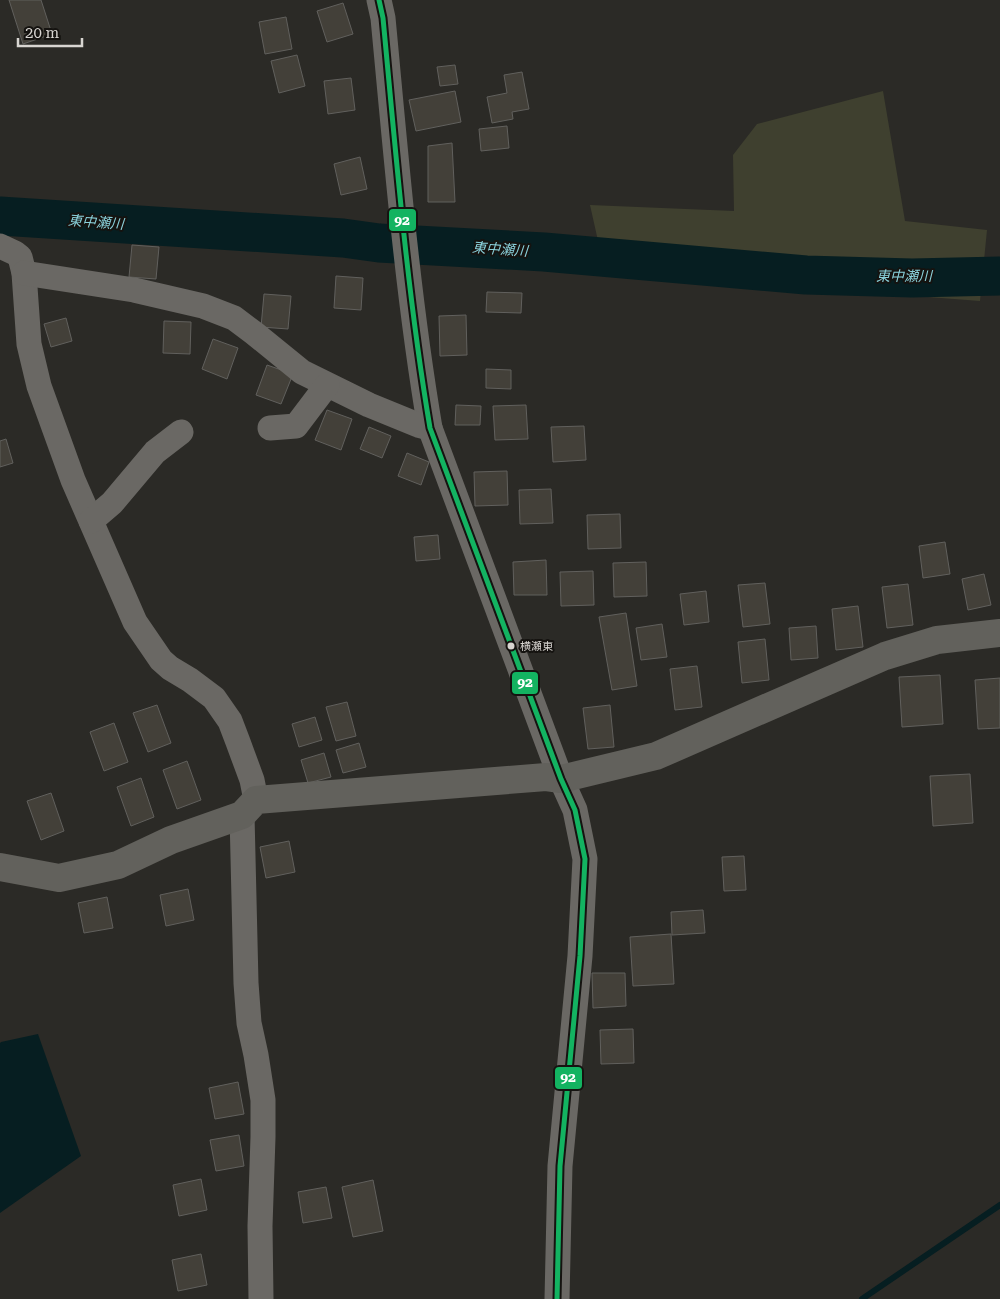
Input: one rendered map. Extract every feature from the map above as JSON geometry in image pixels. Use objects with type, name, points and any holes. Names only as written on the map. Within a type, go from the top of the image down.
[{"type":"street","points":[[380,0],[405,246],[421,374],[430,428],[561,779],[576,810],[585,859],[580,956],[560,1166],[556,1299]]},
{"type":"street","points":[[0,246],[20,257],[24,273],[29,344],[39,386],[73,480],[135,622],[160,660],[214,698],[230,721],[252,780],[249,808],[246,983],[249,1023],[263,1100],[260,1226],[261,1299]]},
{"type":"street","points":[[24,273],[134,290],[203,306],[234,318],[302,372],[377,408],[430,428]]},
{"type":"street","points":[[270,428],[296,426],[327,385]]},
{"type":"street","points":[[91,521],[112,503],[155,452],[181,432]]},
{"type":"street","points":[[0,867],[59,878],[118,865],[171,840],[249,808],[546,777],[561,779],[656,756],[885,656],[937,640],[1000,633]]},
{"type":"green space","points":[[883,91],[905,221],[987,230],[980,301],[605,272],[590,205],[734,211],[733,155],[757,124]]},
{"type":"water","points":[[38,1034],[81,1156],[0,1213],[0,1043]]},
{"type":"building","points":[[9,0],[41,0],[52,34],[23,44]]},
{"type":"building","points":[[343,3],[353,34],[327,42],[317,11]]},
{"type":"building","points":[[286,17],[292,49],[265,54],[259,22]]},
{"type":"building","points":[[297,55],[305,86],[279,93],[271,61]]},
{"type":"building","points":[[455,65],[458,84],[440,86],[437,67]]},
{"type":"building","points":[[522,72],[529,109],[512,112],[513,119],[492,123],[487,97],[507,93],[504,75]]},
{"type":"building","points":[[351,78],[355,110],[328,114],[324,81]]},
{"type":"building","points":[[455,91],[461,122],[416,131],[409,100]]},
{"type":"building","points":[[507,126],[509,148],[481,151],[479,129]]},
{"type":"building","points":[[452,143],[455,202],[428,202],[428,146]]},
{"type":"building","points":[[360,157],[367,189],[341,195],[334,164]]},
{"type":"building","points":[[132,245],[159,247],[156,279],[129,277]]},
{"type":"building","points":[[336,276],[363,278],[361,310],[334,308]]},
{"type":"building","points":[[487,292],[522,293],[521,313],[486,312]]},
{"type":"building","points":[[264,294],[291,296],[288,329],[261,327]]},
{"type":"building","points":[[466,315],[467,355],[440,356],[439,316]]},
{"type":"building","points":[[66,318],[72,341],[51,347],[44,324]]},
{"type":"building","points":[[164,321],[191,322],[190,354],[163,353]]},
{"type":"building","points":[[213,339],[238,348],[227,379],[202,369]]},
{"type":"building","points":[[267,365],[293,374],[281,404],[256,395]]},
{"type":"building","points":[[486,369],[511,370],[511,389],[486,388]]},
{"type":"building","points":[[456,405],[481,406],[480,425],[455,425]]},
{"type":"building","points":[[526,405],[528,439],[495,440],[493,406]]},
{"type":"building","points":[[327,410],[352,419],[341,450],[315,440]]},
{"type":"building","points":[[584,426],[586,460],[553,462],[551,427]]},
{"type":"building","points":[[369,427],[391,436],[382,458],[360,449]]},
{"type":"building","points":[[6,439],[13,463],[0,467],[0,441]]},
{"type":"building","points":[[407,453],[429,462],[421,485],[398,476]]},
{"type":"building","points":[[507,471],[508,505],[475,506],[474,472]]},
{"type":"building","points":[[551,489],[553,523],[520,524],[519,490]]},
{"type":"building","points":[[620,514],[621,548],[588,549],[587,515]]},
{"type":"building","points":[[438,535],[440,559],[416,561],[414,537]]},
{"type":"building","points":[[945,542],[950,574],[923,578],[919,546]]},
{"type":"building","points":[[546,560],[547,595],[514,595],[513,562]]},
{"type":"building","points":[[646,562],[647,596],[614,597],[613,563]]},
{"type":"building","points":[[593,571],[594,605],[561,606],[560,572]]},
{"type":"building","points":[[984,574],[991,605],[968,610],[962,579]]},
{"type":"building","points":[[765,583],[770,624],[743,627],[738,585]]},
{"type":"building","points":[[908,584],[913,625],[887,628],[882,587]]},
{"type":"building","points":[[706,591],[709,622],[684,625],[680,594]]},
{"type":"building","points":[[858,606],[863,647],[836,650],[832,609]]},
{"type":"building","points":[[626,613],[637,686],[612,690],[599,617]]},
{"type":"building","points":[[662,624],[667,657],[641,660],[636,628]]},
{"type":"building","points":[[816,626],[818,658],[791,660],[789,628]]},
{"type":"building","points":[[765,639],[769,680],[742,683],[738,642]]},
{"type":"building","points":[[697,666],[702,707],[675,710],[670,669]]},
{"type":"building","points":[[940,675],[943,724],[902,727],[899,677]]},
{"type":"building","points":[[1000,678],[1000,728],[978,729],[975,680]]},
{"type":"building","points":[[347,702],[356,736],[336,741],[326,707]]},
{"type":"building","points":[[157,705],[171,743],[148,752],[133,713]]},
{"type":"building","points":[[610,705],[614,747],[588,749],[583,708]]},
{"type":"building","points":[[315,717],[322,740],[299,747],[292,724]]},
{"type":"building","points":[[114,723],[128,762],[104,771],[90,732]]},
{"type":"building","points":[[359,743],[366,767],[343,773],[336,750]]},
{"type":"building","points":[[324,753],[331,777],[308,783],[301,760]]},
{"type":"building","points":[[187,761],[201,800],[177,809],[163,770]]},
{"type":"building","points":[[970,774],[973,823],[933,826],[930,776]]},
{"type":"building","points":[[141,778],[154,817],[131,826],[117,787]]},
{"type":"building","points":[[51,793],[64,831],[41,840],[27,801]]},
{"type":"building","points":[[289,841],[295,872],[266,878],[260,847]]},
{"type":"building","points":[[744,856],[746,890],[724,891],[722,857]]},
{"type":"building","points":[[188,889],[194,920],[166,926],[160,895]]},
{"type":"building","points":[[107,897],[113,928],[84,933],[78,903]]},
{"type":"building","points":[[703,910],[705,933],[672,935],[671,912]]},
{"type":"building","points":[[671,934],[674,984],[633,986],[630,937]]},
{"type":"building","points":[[592,973],[625,973],[626,1006],[593,1008]]},
{"type":"building","points":[[633,1029],[634,1063],[601,1064],[600,1030]]},
{"type":"building","points":[[238,1082],[244,1114],[215,1119],[209,1088]]},
{"type":"building","points":[[239,1135],[244,1166],[216,1171],[210,1140]]},
{"type":"building","points":[[201,1179],[207,1210],[179,1216],[173,1185]]},
{"type":"building","points":[[373,1180],[383,1231],[353,1237],[342,1187]]},
{"type":"building","points":[[326,1187],[332,1218],[303,1223],[298,1192]]},
{"type":"building","points":[[201,1254],[207,1285],[178,1291],[172,1260]]},
{"type":"waterway","name":"東中瀬川","points":[[0,216],[343,238],[379,243],[544,252],[806,275],[912,278],[1000,276]]},
{"type":"waterway","points":[[862,1299],[1000,1205]]},
{"type":"transit line","name":"92","points":[[379,0],[383,18],[408,275],[430,428],[561,779],[575,810],[585,859],[580,956],[560,1166],[557,1299]]},
{"type":"place","name":"横瀬東","points":[[511,646]]}]
